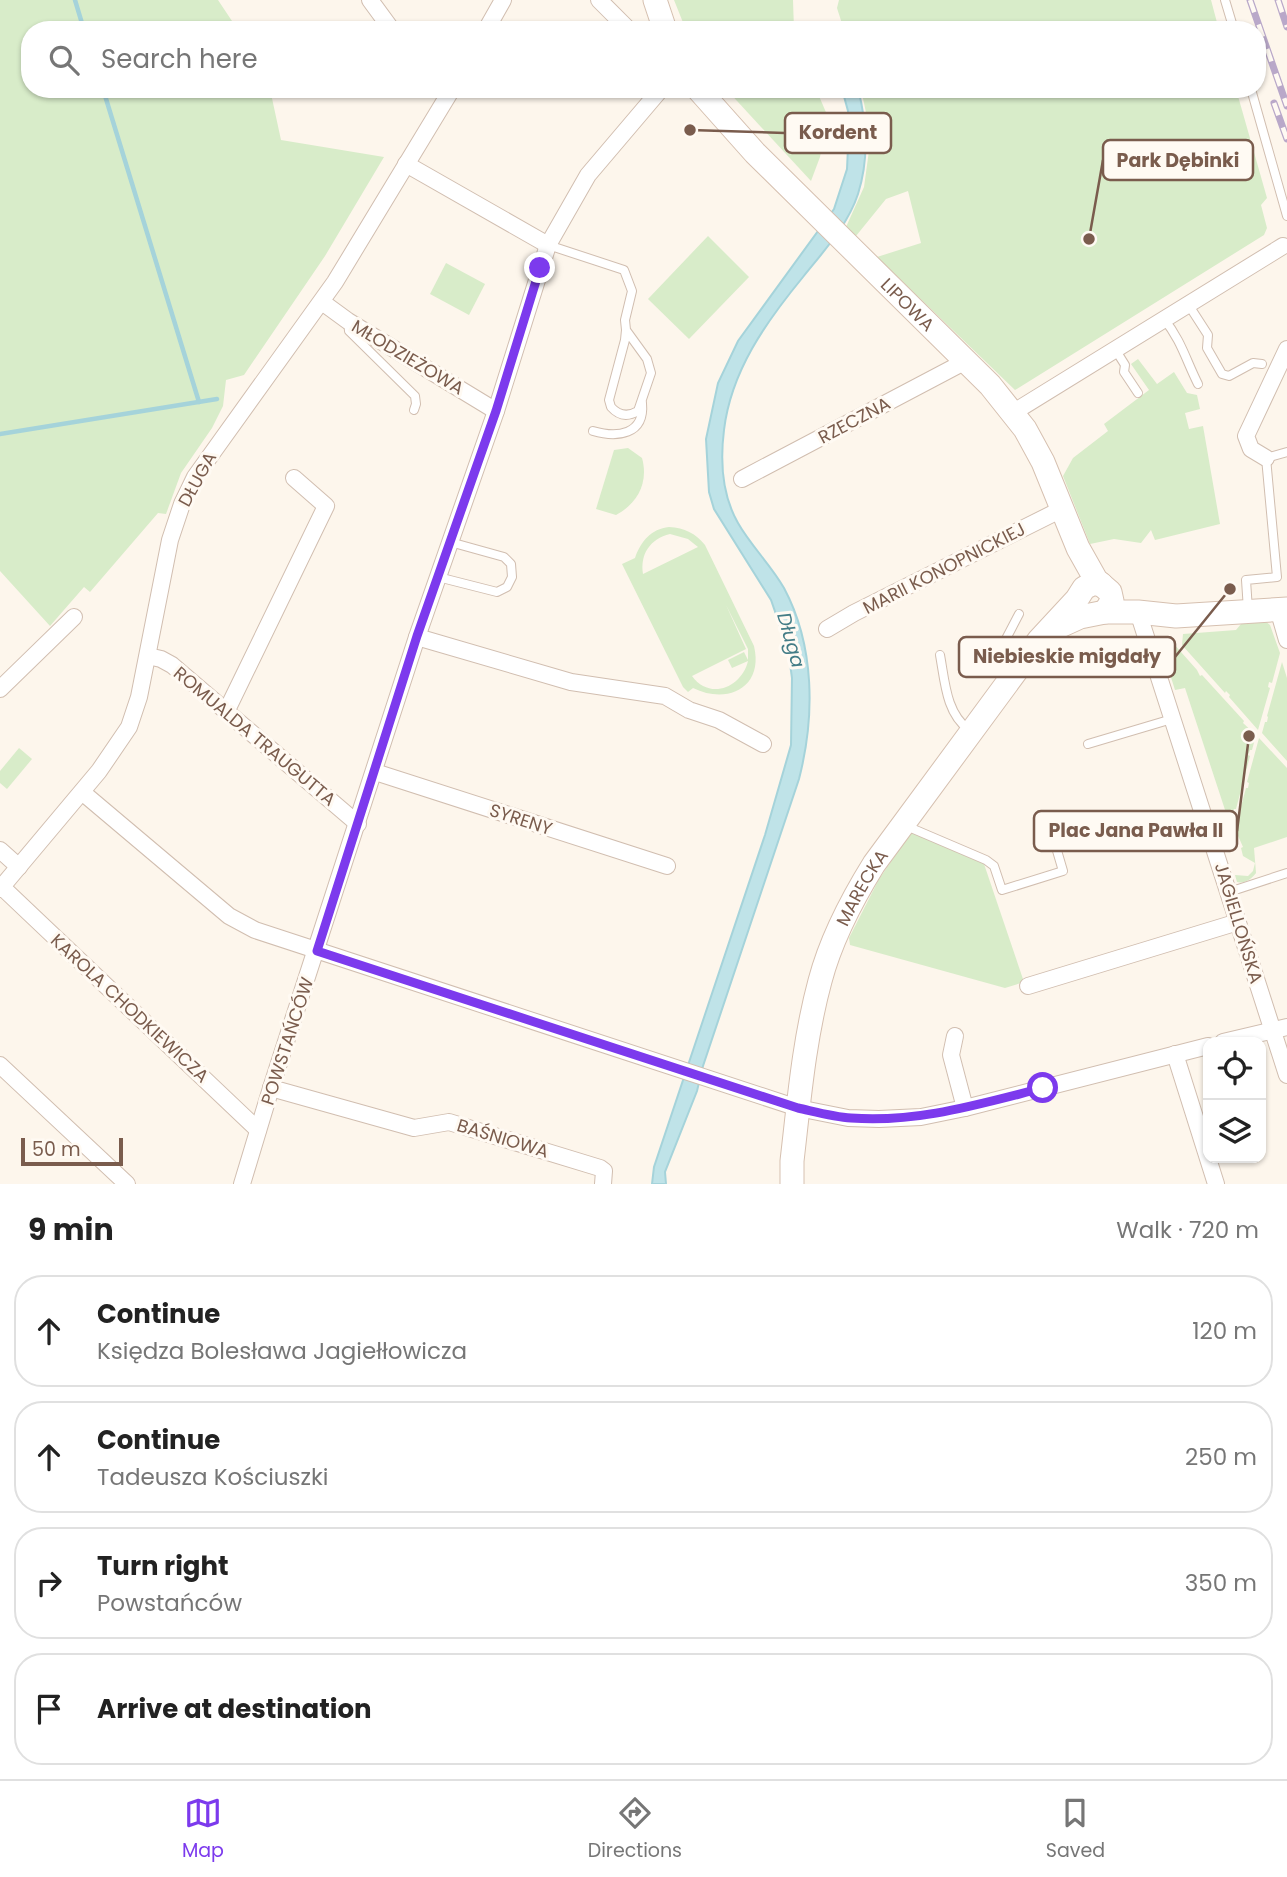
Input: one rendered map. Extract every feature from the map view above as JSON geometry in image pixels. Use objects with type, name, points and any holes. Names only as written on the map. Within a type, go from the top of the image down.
[{"type":"street","points":[[370,0],[385,21]]},
{"type":"street","points":[[491,21],[503,0]]},
{"type":"street","points":[[599,0],[620,21]]},
{"type":"street","points":[[655,0],[662,21]]},
{"type":"street","name":"DŁUGA","points":[[1,888],[111,756],[128,727],[139,697],[168,549],[182,504],[203,464],[322,302],[406,164],[442,98]]},
{"type":"street","name":"POWSTAŃCÓW","points":[[242,1184],[417,636],[496,411],[548,245],[588,176],[653,98]]},
{"type":"street","name":"LIPOWA","points":[[706,98],[812,210],[966,361],[1014,412],[1039,454],[1078,548],[1095,598]]},
{"type":"street","points":[[406,164],[548,245]]},
{"type":"street","points":[[1014,412],[1285,245]]},
{"type":"street","name":"MŁODZIEŻOWA","points":[[322,302],[348,321],[496,411]]},
{"type":"street","points":[[1266,458],[1251,449],[1246,436],[1287,349]]},
{"type":"street","name":"RZECZNA","points":[[742,479],[966,361]]},
{"type":"street","points":[[227,710],[327,506],[294,478]]},
{"type":"street","name":"MARII KONOPNICKIEJ","points":[[827,629],[1062,509]]},
{"type":"street","points":[[1095,598],[1138,611],[1176,616],[1282,609],[1287,640]]},
{"type":"street","name":"MARECKA","points":[[792,1184],[792,1161],[809,1026],[820,978],[854,896],[959,741],[1040,639],[1095,598]]},
{"type":"street","name":"JAGIELLOŃSKA","points":[[1138,611],[1237,922],[1280,1028],[1287,1075]]},
{"type":"street","points":[[0,689],[74,617]]},
{"type":"street","points":[[417,636],[571,682],[666,696],[689,710],[719,720],[763,744]]},
{"type":"street","name":"ROMUALDA TRAUGUTTA","points":[[148,656],[172,665],[358,824]]},
{"type":"street","name":"SYRENY","points":[[375,772],[667,866]]},
{"type":"street","points":[[82,792],[229,916],[255,930],[798,1108],[848,1118],[921,1117],[1203,1047]]},
{"type":"street","points":[[0,850],[19,867]]},
{"type":"street","name":"KAROLA CHODKIEWICZA","points":[[1,888],[258,1130]]},
{"type":"street","points":[[1028,986],[1237,922]]},
{"type":"street","points":[[1243,1037],[1280,1028]]},
{"type":"street","points":[[955,1037],[951,1055],[965,1108]]},
{"type":"street","points":[[1175,1054],[1216,1184]]},
{"type":"street","points":[[0,1065],[127,1184]]},
{"type":"street","name":"BAŚNIOWA","points":[[271,1088],[414,1128],[449,1122],[600,1168],[604,1171],[604,1181]]},
{"type":"lane","points":[[1225,0],[1231,21]]},
{"type":"lane","points":[[1254,98],[1287,216]]},
{"type":"lane","points":[[548,245],[624,270],[632,290],[625,320],[625,340],[609,400],[611,407],[624,415],[631,415],[638,411],[642,403],[651,373],[647,359],[626,330]]},
{"type":"lane","points":[[1188,304],[1209,335],[1207,348],[1222,374],[1229,376],[1253,363],[1262,364]]},
{"type":"lane","points":[[1164,319],[1179,339],[1184,358],[1198,384]]},
{"type":"lane","points":[[348,321],[349,331],[415,396],[414,410]]},
{"type":"lane","points":[[1115,349],[1125,365],[1124,372],[1139,393]]},
{"type":"lane","points":[[593,431],[614,435],[633,429],[642,419],[642,403]]},
{"type":"lane","points":[[1248,611],[1246,580],[1277,577],[1266,458],[1287,452]]},
{"type":"lane","points":[[438,577],[497,592],[507,587],[512,577],[511,564],[504,557],[450,542]]},
{"type":"lane","points":[[1015,672],[997,656],[1019,614]]},
{"type":"lane","points":[[1040,639],[1066,657],[1087,653]]},
{"type":"lane","points":[[940,655],[950,706],[957,721],[959,741]]},
{"type":"lane","points":[[1088,744],[1174,718]]},
{"type":"lane","points":[[911,828],[986,860],[994,866],[1002,890],[1063,871],[1048,820]]},
{"type":"lane","points":[[1229,892],[1287,873]]},
{"type":"green space","points":[[0,0],[218,0],[232,21],[21,21],[21,98],[272,98],[281,140],[384,157],[325,256],[244,375],[226,380],[223,406],[212,428],[181,473],[166,514],[158,513],[90,592],[84,587],[50,626],[0,571]]},
{"type":"green space","points":[[674,0],[793,0],[794,21],[682,21]]},
{"type":"green space","points":[[839,0],[1211,0],[1217,21],[841,21],[837,8]]},
{"type":"green space","points":[[734,98],[820,98],[828,117],[820,157],[811,181]]},
{"type":"green space","points":[[863,98],[1239,98],[1267,198],[1261,205],[1267,228],[1264,235],[1015,390],[877,257],[921,243],[908,191],[886,199],[856,236],[846,227],[864,187],[871,136]]},
{"type":"green space","points":[[708,236],[749,277],[689,339],[648,299]]},
{"type":"green space","points":[[446,263],[485,284],[469,315],[430,294]]},
{"type":"green space","points":[[1138,359],[1157,384],[1174,372],[1187,393],[1197,395],[1200,409],[1185,413],[1189,429],[1203,426],[1220,524],[1155,540],[1151,530],[1141,543],[1114,539],[1090,544],[1063,476],[1073,458],[1108,431],[1104,424],[1149,390],[1131,364]]},
{"type":"green space","points":[[628,448],[642,458],[644,476],[640,492],[630,505],[616,515],[596,509],[614,450]]},
{"type":"green space","points":[[669,527],[693,534],[705,545],[754,646],[756,661],[753,673],[740,689],[718,695],[693,688],[688,692],[683,687],[622,564],[635,558],[648,537],[657,530]],"holes":[[[670,534],[688,539],[698,547],[643,574],[643,560],[648,548]],[[726,605],[748,649],[748,660],[744,652],[728,660],[732,668],[748,661],[745,670],[732,684],[724,688],[708,688],[699,684],[692,676],[746,649]]]},
{"type":"green space","points":[[1265,621],[1270,625],[1280,653],[1272,683],[1269,682],[1270,688],[1258,730],[1230,695],[1226,691],[1225,693],[1182,645],[1183,634],[1236,630],[1241,624]]},
{"type":"green space","points":[[1173,643],[1256,735],[1248,755],[1250,756],[1236,809],[1232,813],[1233,818],[1228,819],[1185,688],[1175,690],[1162,649],[1166,644]]},
{"type":"green space","points":[[1282,662],[1287,678],[1287,761],[1262,733]]},
{"type":"green space","points":[[1259,738],[1287,768],[1287,837],[1254,848],[1256,873],[1248,880],[1237,882],[1235,875],[1248,876],[1255,863],[1243,856],[1243,847],[1235,829],[1248,788],[1247,782]]},
{"type":"green space","points":[[19,748],[32,759],[7,789],[0,783],[0,771]]},
{"type":"green space","points":[[913,830],[983,861],[1024,982],[1005,988],[850,945],[849,938],[879,879]]},
{"type":"water","name":"Długa","points":[[844,98],[860,98],[866,141],[862,181],[854,205],[827,248],[776,312],[752,348],[734,388],[723,442],[722,466],[728,501],[743,531],[784,588],[802,634],[809,682],[808,731],[804,755],[799,779],[697,1091],[665,1172],[666,1184],[652,1184],[654,1167],[765,835],[791,745],[792,678],[788,649],[771,600],[714,509],[709,492],[706,439],[718,383],[738,341],[834,209],[847,169],[848,111]]},
{"type":"waterway","points":[[75,0],[81,21]]},
{"type":"waterway","points":[[106,98],[199,402]]},
{"type":"waterway","points":[[0,434],[217,399]]},
{"type":"railway","points":[[1250,0],[1257,21]]},
{"type":"railway","points":[[1278,0],[1287,27]]},
{"type":"railway","points":[[1266,46],[1287,106]]},
{"type":"railway","points":[[1274,103],[1287,139]]},
{"type":"place","name":"Kordent","points":[[690,130]]},
{"type":"place","name":"Park Dębinki","points":[[1089,239]]},
{"type":"place","name":"Niebieskie migdały","points":[[1230,589]]},
{"type":"place","name":"Plac Jana Pawła II","points":[[1249,736]]},
{"type":"route","points":[[540,268],[496,411],[417,636],[317,951],[798,1108],[848,1118],[921,1117],[1043,1088]]}]
